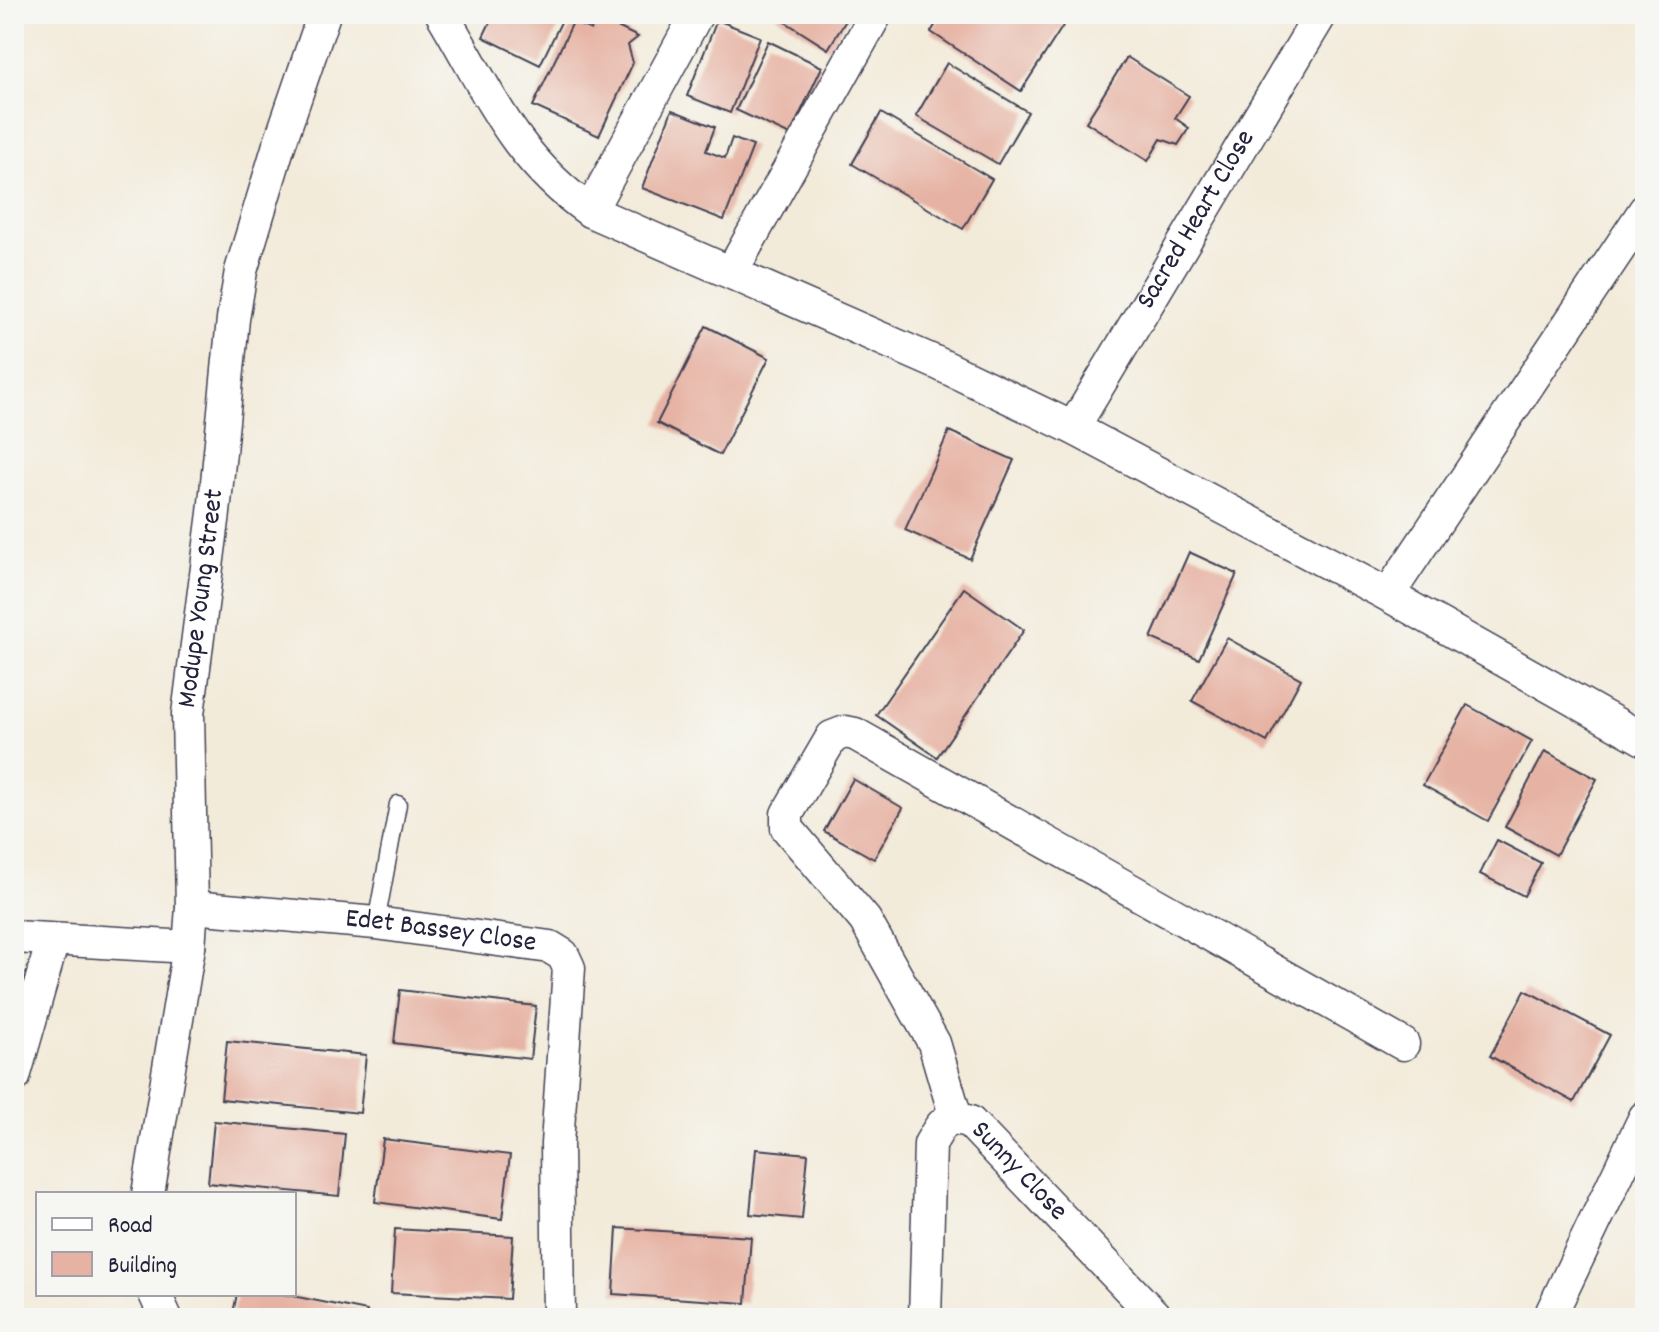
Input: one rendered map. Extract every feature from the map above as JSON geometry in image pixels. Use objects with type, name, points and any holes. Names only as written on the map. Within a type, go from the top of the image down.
[{"type":"street","name":"Modupe Young Street","points":[[148,1192],[189,947],[192,907],[188,714],[214,513],[233,319],[241,271],[259,209],[324,14]]},
{"type":"street","points":[[442,14],[477,80],[516,141],[564,193],[590,211],[937,363],[1073,428],[1388,595],[1645,740]]},
{"type":"street","points":[[590,211],[697,14]]},
{"type":"street","points":[[732,271],[876,14]]},
{"type":"street","name":"Sacred Heart Close","points":[[1073,428],[1321,14]]},
{"type":"street","points":[[1388,595],[1645,210]]},
{"type":"street","points":[[956,1118],[934,1043],[865,920],[787,828],[787,814],[832,737],[845,732],[855,734],[1403,1044]]},
{"type":"street","name":"Edet Bassey Close","points":[[192,907],[376,923],[558,950],[569,968],[557,1144],[559,1318]]},
{"type":"street","points":[[14,937],[189,947]]},
{"type":"street","points":[[14,1077],[53,940]]},
{"type":"street","points":[[1549,1318],[1645,1117]]},
{"type":"street","name":"Sunny Close","points":[[925,1318],[930,1144],[943,1122],[956,1118],[970,1122],[1157,1318]]},
{"type":"street","points":[[156,1296],[166,1318]]},
{"type":"lane","points":[[376,923],[398,804]]},
{"type":"building","points":[[494,14],[565,14],[540,65],[483,37]]},
{"type":"building","points":[[773,14],[850,14],[828,49]]},
{"type":"building","points":[[942,14],[1063,14],[1068,18],[1021,91],[931,32]]},
{"type":"building","points":[[597,17],[638,37],[628,45],[633,63],[599,136],[533,106],[573,22],[591,30]]},
{"type":"building","points":[[717,20],[760,37],[730,113],[687,96]]},
{"type":"building","points":[[768,41],[822,67],[790,135],[736,110]]},
{"type":"building","points":[[1127,57],[1189,96],[1175,118],[1189,128],[1178,145],[1161,139],[1148,161],[1086,122]]},
{"type":"building","points":[[947,63],[1028,112],[998,164],[916,116]]},
{"type":"building","points":[[672,110],[715,127],[706,151],[725,158],[732,138],[753,146],[724,220],[642,188]]},
{"type":"building","points":[[881,113],[992,179],[963,229],[852,164]]},
{"type":"building","points":[[706,326],[769,358],[720,455],[657,423]]},
{"type":"building","points":[[949,431],[1014,460],[970,559],[905,530]]},
{"type":"building","points":[[1189,552],[1237,574],[1199,659],[1151,638]]},
{"type":"building","points":[[964,588],[1024,630],[937,757],[876,715]]},
{"type":"building","points":[[1227,638],[1301,679],[1267,742],[1192,701]]},
{"type":"building","points":[[1467,705],[1532,741],[1488,821],[1423,785]]},
{"type":"building","points":[[1545,751],[1597,779],[1556,855],[1505,827]]},
{"type":"building","points":[[853,779],[903,808],[874,859],[824,831]]},
{"type":"building","points":[[1497,840],[1541,863],[1524,896],[1480,874]]},
{"type":"building","points":[[400,990],[536,1006],[530,1059],[394,1043]]},
{"type":"building","points":[[1525,990],[1610,1035],[1574,1102],[1490,1056]]},
{"type":"building","points":[[227,1041],[366,1055],[360,1113],[221,1099]]},
{"type":"building","points":[[214,1121],[345,1134],[339,1196],[208,1183]]},
{"type":"building","points":[[383,1139],[510,1155],[502,1219],[375,1202]]},
{"type":"building","points":[[756,1149],[808,1154],[802,1219],[750,1214]]},
{"type":"building","points":[[617,1228],[751,1237],[746,1303],[613,1294]]},
{"type":"building","points":[[395,1229],[513,1236],[509,1299],[391,1293]]},
{"type":"building","points":[[237,1296],[293,1296],[367,1311],[366,1318],[232,1318]]}]
